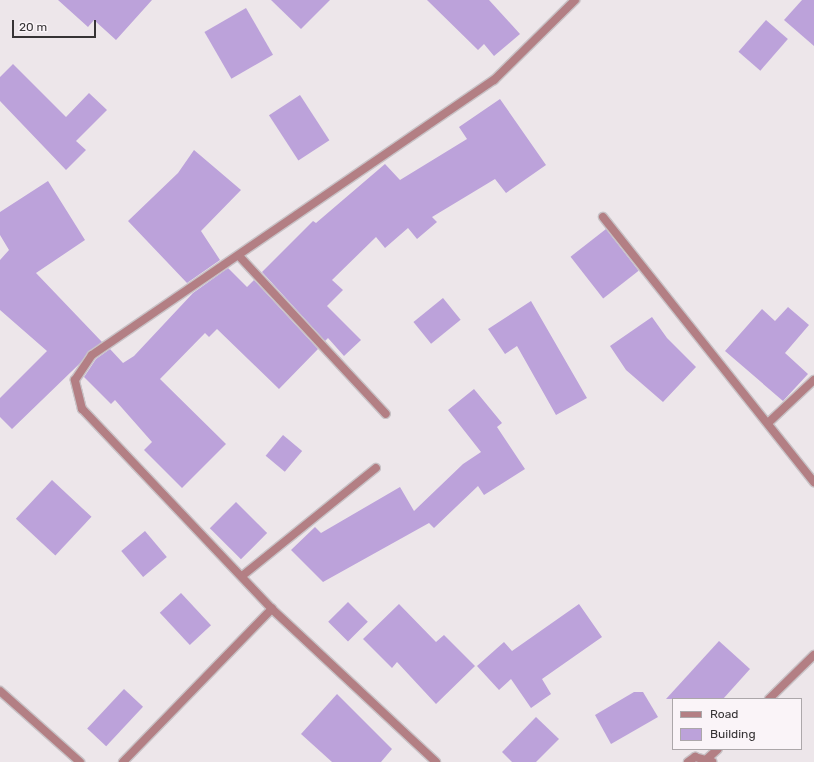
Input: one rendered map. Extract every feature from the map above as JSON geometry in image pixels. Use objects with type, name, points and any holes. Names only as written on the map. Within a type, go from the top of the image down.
[{"type":"street","points":[[436,762],[272,609],[82,409],[75,380],[92,355],[240,257],[494,80],[575,0]]},
{"type":"street","points":[[603,217],[814,482]]},
{"type":"street","points":[[240,257],[386,414]]},
{"type":"street","points":[[768,424],[814,380]]},
{"type":"street","points":[[242,576],[376,468]]},
{"type":"street","points":[[123,762],[272,609]]},
{"type":"street","points":[[770,698],[814,655]]},
{"type":"street","points":[[0,691],[80,762]]},
{"type":"street","points":[[688,762],[695,757],[710,760],[717,750]]},
{"type":"building","points":[[58,0],[152,0],[116,40],[94,20],[88,27]]},
{"type":"building","points":[[271,0],[330,0],[301,29]]},
{"type":"building","points":[[427,0],[489,0],[520,34],[494,56],[484,44],[478,50]]},
{"type":"building","points":[[802,0],[814,0],[814,46],[784,20]]},
{"type":"building","points":[[246,8],[273,55],[231,79],[204,32]]},
{"type":"building","points":[[766,20],[788,39],[760,71],[738,52]]},
{"type":"building","points":[[13,64],[66,117],[89,93],[107,110],[76,141],[86,150],[66,170],[0,101],[0,77]]},
{"type":"building","points":[[300,95],[329,140],[298,160],[269,115]]},
{"type":"building","points":[[500,99],[546,165],[506,193],[495,179],[432,217],[437,222],[417,239],[408,228],[385,248],[376,237],[332,280],[343,290],[327,306],[361,340],[344,356],[328,338],[325,341],[262,272],[313,221],[316,223],[385,164],[400,180],[467,139],[459,127]]},
{"type":"building","points":[[194,150],[241,190],[201,231],[220,260],[187,283],[128,221],[178,173]]},
{"type":"building","points":[[48,181],[85,240],[36,273],[102,342],[12,429],[0,417],[0,398],[47,351],[0,310],[0,260],[9,250],[0,235],[0,212]]},
{"type":"building","points":[[606,229],[639,271],[603,298],[571,257]]},
{"type":"building","points":[[228,268],[247,287],[254,280],[318,349],[279,389],[217,329],[209,337],[205,333],[160,379],[226,444],[182,488],[144,450],[152,442],[115,400],[111,404],[84,377],[96,359],[110,349],[123,363],[134,356],[193,293]]},
{"type":"building","points":[[443,298],[461,320],[431,344],[413,322]]},
{"type":"building","points":[[531,301],[587,398],[556,415],[517,346],[505,354],[488,329]]},
{"type":"building","points":[[788,307],[809,325],[785,353],[808,374],[783,401],[725,351],[762,309],[775,321]]},
{"type":"building","points":[[652,317],[667,338],[696,367],[663,402],[626,370],[610,346]]},
{"type":"building","points":[[474,389],[502,423],[497,427],[525,469],[484,495],[478,486],[434,528],[429,523],[323,582],[291,550],[315,527],[321,533],[400,487],[414,511],[463,464],[481,452],[448,410]]},
{"type":"building","points":[[283,435],[302,451],[285,472],[266,456]]},
{"type":"building","points":[[52,480],[91,517],[55,556],[16,519]]},
{"type":"building","points":[[236,502],[267,533],[241,559],[210,528]]},
{"type":"building","points":[[145,531],[167,557],[143,577],[121,551]]},
{"type":"building","points":[[181,593],[211,625],[190,645],[160,613]]},
{"type":"building","points":[[348,602],[368,622],[348,642],[328,622]]},
{"type":"building","points":[[399,604],[436,642],[444,635],[475,666],[436,704],[397,662],[392,668],[363,639]]},
{"type":"building","points":[[579,604],[602,637],[542,679],[551,694],[531,708],[511,679],[499,690],[477,666],[504,642],[512,651]]},
{"type":"building","points":[[719,641],[750,669],[724,698],[666,699]]},
{"type":"building","points":[[124,689],[143,707],[106,746],[87,728]]},
{"type":"building","points":[[634,692],[643,692],[658,717],[611,744],[595,715]]},
{"type":"building","points":[[337,694],[392,749],[381,762],[332,762],[301,734]]},
{"type":"building","points":[[536,717],[559,739],[536,762],[512,762],[502,752]]}]
